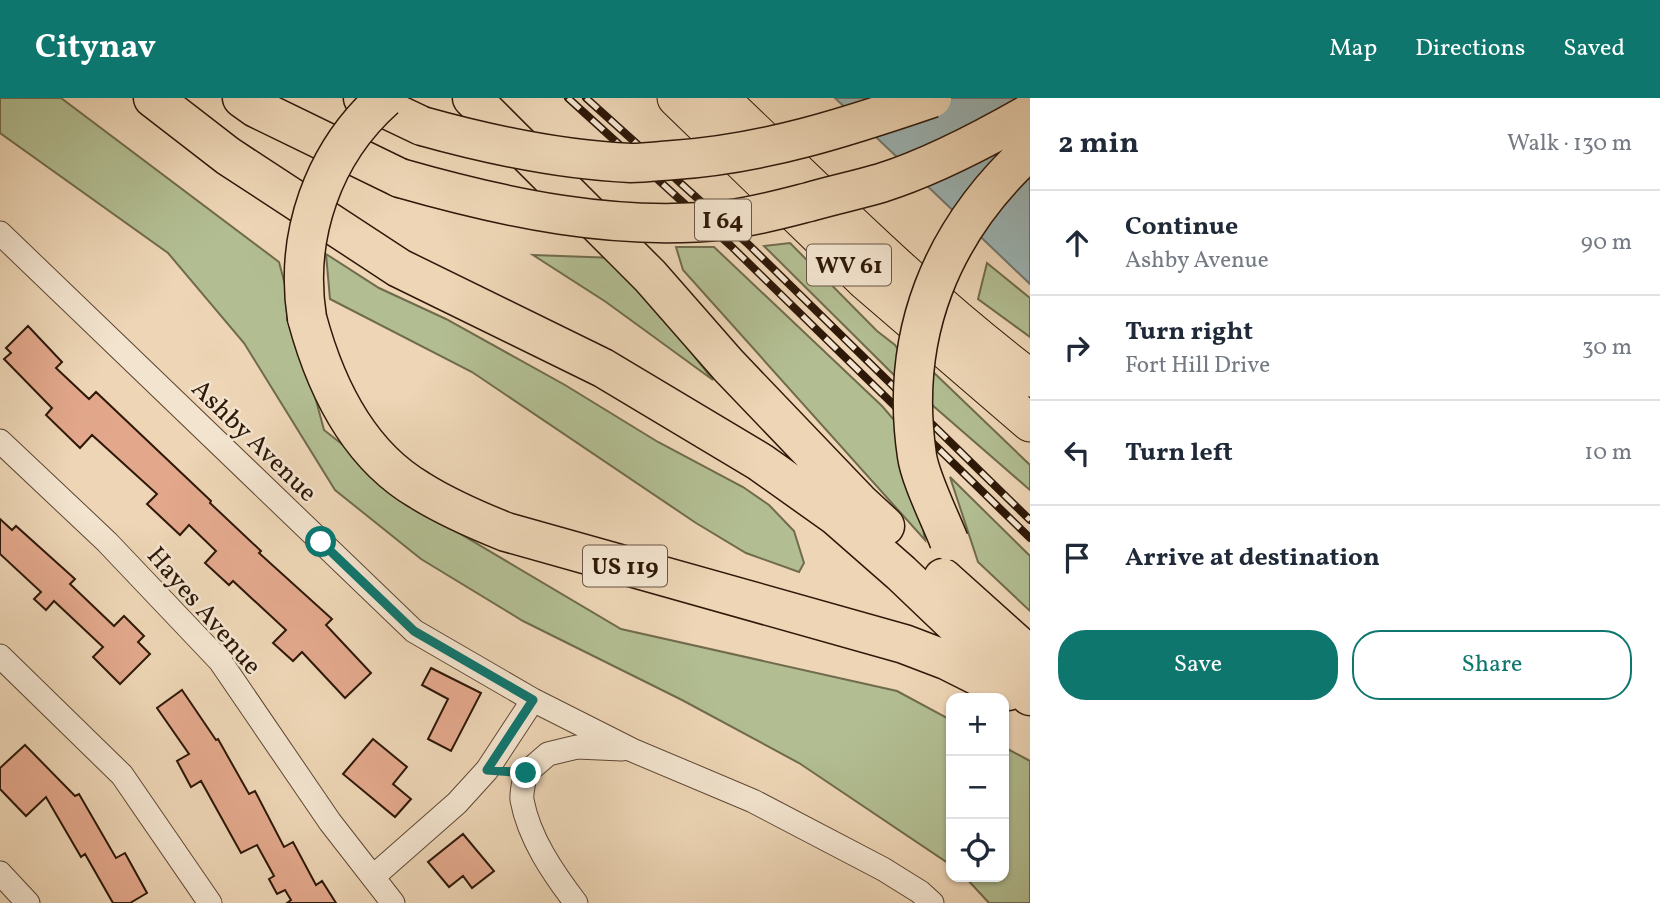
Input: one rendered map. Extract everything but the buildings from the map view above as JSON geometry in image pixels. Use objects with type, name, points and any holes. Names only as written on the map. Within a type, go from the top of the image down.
[{"type":"highway","points":[[153,98],[228,156],[399,268],[603,368],[760,462],[836,516],[901,573],[1030,696]]},
{"type":"highway","name":"I 64","points":[[242,98],[256,108],[400,178],[501,204],[596,219],[670,222],[727,220],[777,210],[883,182],[947,156],[1030,113]]},
{"type":"highway","points":[[363,98],[422,126],[492,145],[633,163],[712,158],[785,145],[932,98]]},
{"type":"highway","name":"US 119","points":[[385,98],[352,131],[320,189],[308,236],[303,272],[307,318],[314,345],[332,388],[368,445],[385,464],[416,489],[506,532],[904,644],[1003,688],[1030,706]]},
{"type":"highway","points":[[472,98],[650,276],[728,365],[859,502],[1030,656]]},
{"type":"highway","points":[[1030,150],[1005,173],[965,225],[934,282],[921,320],[913,367],[917,458],[949,541],[982,592],[1030,648]]},
{"type":"main road","name":"WV 61","points":[[676,98],[865,281],[1030,422]]},
{"type":"main road","name":"WV 61","points":[[720,98],[860,231],[981,340],[1030,378]]},
{"type":"street","name":"Ashby Avenue","points":[[0,233],[414,631],[533,700],[632,750],[753,801],[883,869],[920,892],[932,903]]},
{"type":"street","name":"Hayes Avenue","points":[[0,441],[107,542],[220,661],[330,822],[393,903]]},
{"type":"street","points":[[0,656],[122,775],[210,903]]},
{"type":"street","points":[[374,876],[457,803],[487,770],[533,700]]},
{"type":"street","name":"Ashby Avenue","points":[[526,773],[548,754],[577,747],[632,750]]},
{"type":"street","points":[[487,770],[526,773],[522,798],[534,837],[555,876],[576,903]]},
{"type":"street","points":[[0,873],[28,903]]},
{"type":"green space","points":[[0,98],[61,98],[279,262],[324,430],[442,523],[621,629],[897,691],[946,717],[946,862],[799,763],[682,700],[523,621],[421,559],[335,490],[244,343],[168,253],[0,133]]},
{"type":"green space","points":[[790,243],[877,331],[895,345],[899,351],[899,380],[764,246]]},
{"type":"green space","points":[[676,247],[714,247],[882,406],[901,428],[913,467],[925,540],[683,270]]},
{"type":"green space","points":[[326,254],[379,288],[446,319],[565,385],[658,442],[743,487],[769,505],[794,531],[804,563],[799,572],[746,553],[696,523],[472,372],[330,299]]},
{"type":"green space","points":[[533,255],[616,258],[713,380],[606,302]]},
{"type":"green space","points":[[987,263],[1030,298],[1030,337],[978,299]]},
{"type":"green space","points":[[929,368],[1030,465],[1030,490],[931,404]]},
{"type":"green space","points":[[950,477],[1030,556],[1030,611],[978,562]]},
{"type":"green space","points":[[1009,750],[1030,761],[1030,903],[989,903],[970,882],[1009,882]]},
{"type":"water","points":[[835,98],[1030,98],[1030,284]]},
{"type":"railway","points":[[568,98],[731,246],[1030,538]]},
{"type":"railway","points":[[586,98],[747,243],[1030,520]]},
{"type":"route","points":[[321,542],[414,631],[533,700],[487,770],[526,773]]}]
